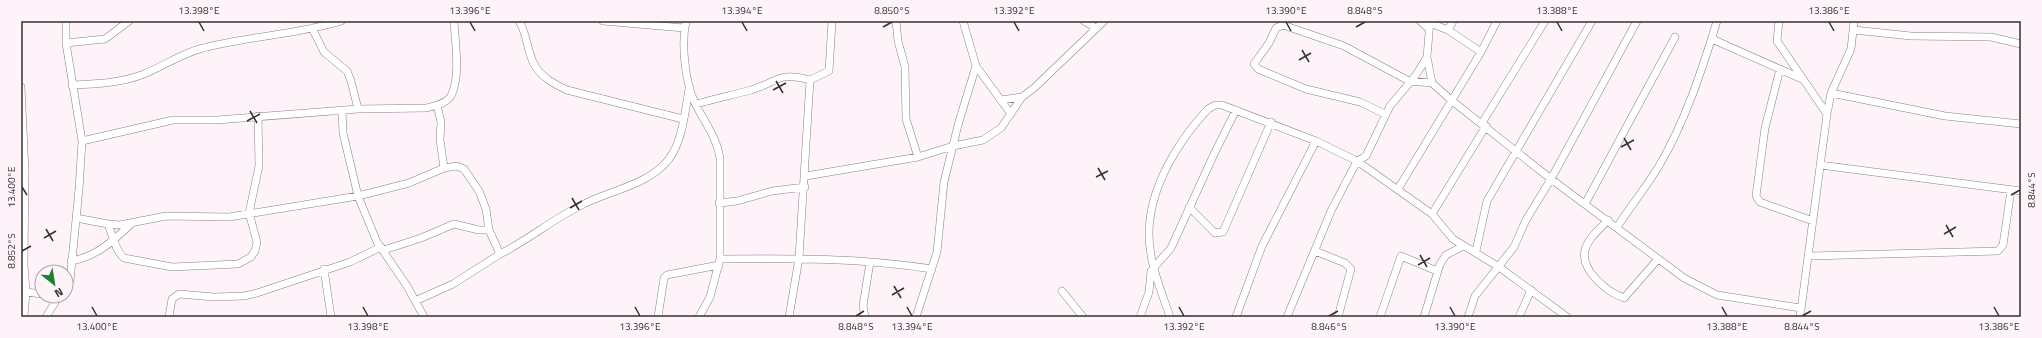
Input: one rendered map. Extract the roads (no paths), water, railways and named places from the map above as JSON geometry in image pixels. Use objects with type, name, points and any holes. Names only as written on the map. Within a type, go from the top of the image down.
[{"type":"street","points":[[66,21],[66,43],[82,141],[71,264]]},
{"type":"street","points":[[66,43],[105,39],[129,21]]},
{"type":"street","points":[[72,85],[119,82],[144,74],[193,50],[231,41],[312,28],[341,21]]},
{"type":"street","points":[[82,141],[121,133],[162,121],[358,109],[426,108],[437,105],[450,96],[455,83],[456,68],[454,21]]},
{"type":"street","points":[[519,21],[524,29],[533,62],[544,76],[555,84],[566,90],[683,119]]},
{"type":"street","points":[[415,301],[453,284],[500,254],[517,246],[584,203],[638,182],[656,171],[668,159],[676,147],[689,89],[685,24],[603,21]]},
{"type":"street","points":[[696,104],[752,89],[778,77],[798,76],[810,80],[829,71],[832,21]]},
{"type":"street","points":[[896,21],[898,41],[905,67],[906,119],[918,157]]},
{"type":"street","points":[[963,21],[976,66],[1011,114]]},
{"type":"street","points":[[1084,21],[1096,28]]},
{"type":"street","points":[[806,176],[918,157],[953,146],[983,140],[993,135],[1001,128],[1022,97],[1034,88],[1104,21]]},
{"type":"street","points":[[1420,21],[1448,30],[1481,52]]},
{"type":"street","points":[[1448,30],[1453,21]]},
{"type":"street","points":[[1398,189],[1481,52],[1498,21]]},
{"type":"street","points":[[1432,214],[1545,21]]},
{"type":"street","points":[[1476,251],[1482,216],[1487,201],[1592,21]]},
{"type":"street","points":[[1468,317],[1475,296],[1514,247],[1526,220],[1551,179],[1637,21]]},
{"type":"street","points":[[1617,227],[1659,166],[1686,110],[1717,21]]},
{"type":"street","points":[[1779,21],[1777,41],[1802,80],[1827,114]]},
{"type":"street","points":[[1800,317],[1810,256],[1827,114],[1831,93],[1850,49],[1854,30],[1854,21]]},
{"type":"street","points":[[1429,24],[1427,57],[1432,83]]},
{"type":"street","points":[[1385,114],[1360,102],[1306,89],[1258,69],[1254,64],[1269,43],[1276,28],[1283,25],[1344,46],[1409,81],[1432,83],[1451,100],[1551,179],[1684,278],[1708,292],[1801,308]]},
{"type":"street","points":[[312,28],[324,52],[347,71],[358,109]]},
{"type":"street","points":[[1854,30],[1911,36],[1991,37],[2021,44]]},
{"type":"street","points":[[1585,204],[1675,37]]},
{"type":"street","points":[[1712,39],[1802,80]]},
{"type":"street","points":[[1287,317],[1331,211],[1357,161],[1366,156],[1385,114],[1409,81],[1416,75],[1427,57]]},
{"type":"street","points":[[916,317],[932,269],[940,237],[944,182],[976,66]]},
{"type":"street","points":[[1780,69],[1765,128],[1756,196],[1760,202],[1813,221]]},
{"type":"street","points":[[789,317],[799,258],[806,176],[810,80]]},
{"type":"street","points":[[21,87],[23,264],[26,292],[24,317]]},
{"type":"street","points":[[689,89],[718,145],[720,158],[720,262],[710,297],[699,317]]},
{"type":"street","points":[[1831,93],[1945,116],[2021,124]]},
{"type":"street","points":[[1001,100],[1022,97]]},
{"type":"street","points":[[437,105],[441,122],[440,140],[444,168]]},
{"type":"street","points":[[1170,317],[1153,266],[1149,234],[1151,216],[1156,198],[1172,157],[1208,109],[1215,105],[1222,105],[1271,122],[1316,141],[1357,161],[1432,214],[1445,231],[1463,246],[1476,251],[1567,317]]},
{"type":"street","points":[[342,110],[343,133],[358,196],[374,236],[424,317]]},
{"type":"street","points":[[1140,317],[1146,304],[1149,276],[1153,266],[1163,259],[1171,248],[1236,110]]},
{"type":"street","points":[[108,224],[120,255],[124,258],[172,267],[238,264],[250,257],[255,251],[257,242],[249,213],[259,166],[258,116]]},
{"type":"street","points":[[1189,207],[1216,233],[1223,232],[1271,122]]},
{"type":"street","points":[[1236,317],[1262,246],[1316,141]]},
{"type":"street","points":[[1820,165],[2021,191]]},
{"type":"street","points":[[76,218],[108,224],[131,224],[166,216],[224,217],[358,196],[409,184],[444,168],[457,166],[464,169],[473,180],[486,209],[489,230],[500,254]]},
{"type":"street","points":[[719,203],[772,191],[805,187]]},
{"type":"street","points":[[1810,256],[1998,251],[2003,245],[2011,190]]},
{"type":"street","points":[[1608,220],[1594,236],[1585,250],[1586,263],[1596,279],[1624,298],[1658,259]]},
{"type":"street","points":[[71,261],[80,260],[100,251],[131,224]]},
{"type":"street","points":[[169,317],[172,299],[179,294],[214,297],[244,296],[296,281],[324,269],[350,262],[382,249],[421,238],[454,224],[479,230],[489,230]]},
{"type":"street","points":[[1424,317],[1437,271],[1443,258],[1463,246]]},
{"type":"street","points":[[1315,251],[1345,263],[1351,269],[1338,317]]},
{"type":"street","points":[[1380,317],[1401,256],[1437,271]]},
{"type":"street","points":[[658,317],[664,278],[668,275],[720,262],[799,258],[891,262],[932,269]]},
{"type":"street","points":[[865,317],[863,306],[870,262]]},
{"type":"street","points":[[324,269],[331,317]]},
{"type":"street","points":[[1062,290],[1083,317]]},
{"type":"street","points":[[1519,317],[1531,290]]},
{"type":"street","points":[[26,292],[34,293]]},
{"type":"street","points":[[46,317],[55,304]]}]
